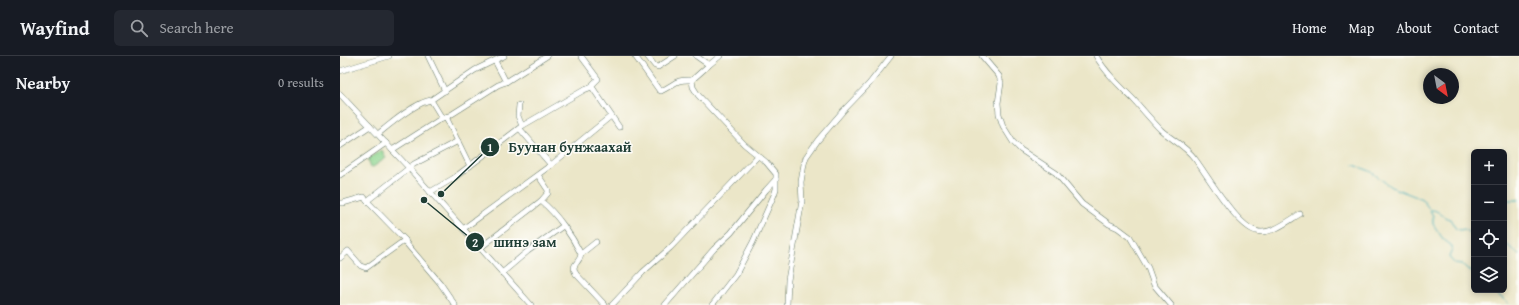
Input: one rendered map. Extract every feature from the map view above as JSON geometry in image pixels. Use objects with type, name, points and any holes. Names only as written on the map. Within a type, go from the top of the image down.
[{"type":"street","points":[[340,71],[389,56]]},
{"type":"street","points":[[428,56],[445,91]]},
{"type":"street","points":[[378,134],[401,116],[426,101],[431,100],[475,70],[504,56]]},
{"type":"street","points":[[392,150],[547,56]]},
{"type":"street","points":[[430,192],[454,178],[521,128],[584,90],[592,87],[598,79],[580,56]]},
{"type":"street","points":[[635,56],[661,91],[678,80],[692,80],[720,56]]},
{"type":"street","points":[[647,56],[655,66],[658,67],[675,56]]},
{"type":"street","points":[[696,56],[709,65]]},
{"type":"street","points":[[787,305],[788,280],[802,202],[801,182],[804,164],[818,140],[842,111],[869,84],[891,56]]},
{"type":"street","points":[[982,56],[999,76],[1001,83],[998,103],[999,114],[1013,142],[1021,150],[1056,173],[1082,204],[1130,237],[1148,268],[1154,285],[1171,305]]},
{"type":"street","points":[[1096,56],[1117,83],[1161,130],[1177,141],[1194,157],[1227,204],[1242,221],[1253,230],[1261,233],[1271,230],[1300,214]]},
{"type":"street","points":[[495,61],[506,82]]},
{"type":"street","points":[[692,80],[693,87],[698,95],[758,156],[776,172],[774,195],[753,242],[733,278],[711,305]]},
{"type":"street","points":[[592,87],[605,104],[606,108],[619,127]]},
{"type":"street","points":[[340,94],[409,168],[531,305]]},
{"type":"street","points":[[431,100],[458,141],[470,166]]},
{"type":"street","points":[[519,104],[518,116],[521,128],[551,165]]},
{"type":"street","points":[[463,229],[538,175],[611,116]]},
{"type":"street","points":[[340,146],[370,126]]},
{"type":"street","points":[[367,201],[409,168],[458,141]]},
{"type":"street","points":[[340,175],[386,143]]},
{"type":"street","points":[[612,305],[643,272],[670,248],[758,156]]},
{"type":"street","points":[[480,248],[541,201],[548,193],[548,190],[538,175]]},
{"type":"street","points":[[665,305],[731,233],[776,179]]},
{"type":"street","points":[[340,203],[364,197],[405,240],[440,283],[455,305]]},
{"type":"street","points":[[541,201],[550,209],[563,226],[581,254],[581,259],[574,265],[576,274],[604,305]]},
{"type":"street","points":[[502,273],[563,226]]},
{"type":"street","points":[[340,258],[348,252],[361,266],[366,268],[405,240]]},
{"type":"street","points":[[581,254],[596,242]]},
{"type":"green space","points":[[381,150],[386,158],[371,167],[368,159]]},
{"type":"waterway","points":[[1354,165],[1370,171],[1391,187],[1422,199],[1433,216],[1433,224],[1443,239],[1452,246],[1449,257],[1452,261],[1458,265],[1463,265],[1471,272]]},
{"type":"waterway","points":[[1507,200],[1519,200]]},
{"type":"waterway","points":[[1431,210],[1434,210],[1450,219],[1456,229],[1464,229],[1471,234]]},
{"type":"waterway","points":[[1507,245],[1519,255]]},
{"type":"waterway","points":[[1496,293],[1509,305]]},
{"type":"place","name":"Буунан бунжаахай","points":[[441,194]]},
{"type":"place","name":"шинэ зам","points":[[424,200]]}]
